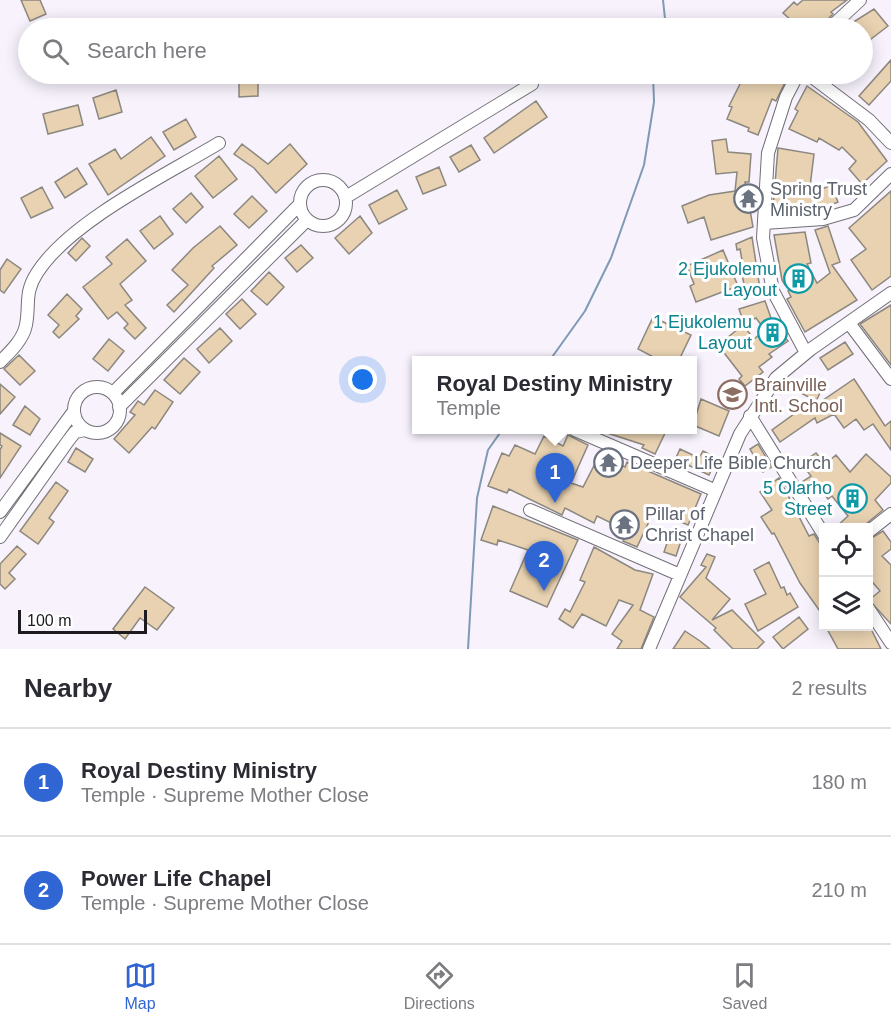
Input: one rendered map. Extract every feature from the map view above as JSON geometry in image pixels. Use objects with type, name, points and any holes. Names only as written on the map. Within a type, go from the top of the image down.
[{"type":"street","points":[[841,18],[860,0]]},
{"type":"street","points":[[346,197],[532,84]]},
{"type":"street","points":[[793,84],[786,97],[768,153],[763,238],[772,291],[806,353]]},
{"type":"street","points":[[821,84],[869,120],[891,143]]},
{"type":"street","points":[[0,362],[22,337],[26,326],[26,299],[30,285],[49,257],[89,222],[219,143]]},
{"type":"street","points":[[764,223],[823,219],[854,210],[891,174]]},
{"type":"street","points":[[113,393],[300,204],[306,189],[320,180],[336,184],[346,197],[344,214],[339,221],[322,227],[307,220],[300,204]]},
{"type":"street","points":[[119,407],[307,220]]},
{"type":"street","points":[[235,270],[245,280]]},
{"type":"street","points":[[222,283],[232,293]]},
{"type":"street","points":[[649,649],[714,490],[750,416],[776,378],[806,353],[891,293]]},
{"type":"street","points":[[849,323],[891,379]]},
{"type":"street","points":[[176,327],[188,338]]},
{"type":"street","points":[[163,341],[174,352]]},
{"type":"street","points":[[0,537],[75,432],[85,430],[99,433],[112,427],[119,414],[119,407],[113,393],[98,387],[91,388],[78,396],[74,411],[4,507],[18,511]]},
{"type":"street","points":[[74,411],[79,425],[85,430]]},
{"type":"street","points":[[750,416],[819,527]]},
{"type":"street","points":[[586,434],[714,490]]},
{"type":"street","points":[[17,489],[28,498]]},
{"type":"street","points":[[530,510],[680,575]]},
{"type":"street","points":[[873,528],[891,514]]},
{"type":"street","points":[[873,616],[891,643]]},
{"type":"building","points":[[21,0],[40,0],[46,14],[37,18],[29,18]]},
{"type":"building","points":[[803,0],[847,0],[831,12],[833,14],[829,18],[789,18],[783,13],[794,2],[797,5]]},
{"type":"building","points":[[874,9],[888,26],[873,38],[873,18],[860,18]]},
{"type":"building","points":[[891,60],[891,81],[869,105],[859,96],[870,84],[873,84],[873,80]]},
{"type":"building","points":[[239,84],[258,84],[258,96],[239,97]]},
{"type":"building","points":[[740,84],[784,84],[776,101],[772,99],[758,135],[748,131],[749,128],[727,119],[732,107],[729,106]]},
{"type":"building","points":[[807,86],[858,122],[887,161],[862,184],[849,169],[856,161],[842,147],[839,150],[819,138],[817,142],[789,129],[798,111],[795,109]]},
{"type":"building","points":[[116,90],[122,112],[99,119],[93,98]]},
{"type":"building","points":[[536,101],[547,117],[494,153],[484,138]]},
{"type":"building","points":[[78,105],[83,125],[48,134],[43,114]]},
{"type":"building","points":[[186,119],[196,137],[174,150],[163,132]]},
{"type":"building","points":[[151,137],[165,156],[108,195],[89,164],[115,149],[121,159]]},
{"type":"building","points":[[726,139],[728,152],[751,154],[749,182],[745,182],[753,227],[711,240],[704,217],[688,223],[682,206],[709,195],[735,191],[737,172],[716,174],[712,141]]},
{"type":"building","points":[[242,144],[268,164],[290,144],[307,164],[276,193],[254,168],[234,154]]},
{"type":"building","points":[[471,145],[480,160],[459,172],[450,157]]},
{"type":"building","points":[[778,148],[814,154],[809,195],[831,185],[838,202],[821,209],[820,207],[773,207]]},
{"type":"building","points":[[219,156],[237,179],[213,198],[195,176]]},
{"type":"building","points":[[439,167],[446,185],[423,194],[416,177]]},
{"type":"building","points":[[77,168],[87,184],[65,198],[55,182]]},
{"type":"building","points":[[42,187],[53,208],[31,218],[21,198]]},
{"type":"building","points":[[397,190],[407,209],[379,224],[369,205]]},
{"type":"building","points":[[891,191],[891,276],[872,290],[851,260],[866,249],[849,228]]},
{"type":"building","points":[[191,193],[203,207],[186,223],[173,209]]},
{"type":"building","points":[[252,196],[267,211],[249,228],[234,214]]},
{"type":"building","points":[[160,216],[173,234],[154,249],[140,231]]},
{"type":"building","points":[[360,216],[372,233],[349,254],[335,238]]},
{"type":"building","points":[[220,226],[237,245],[212,266],[214,268],[174,312],[167,305],[188,285],[172,270],[193,248]]},
{"type":"building","points":[[828,226],[840,262],[832,265],[857,300],[805,332],[787,299],[791,297],[788,291],[798,287],[797,284],[785,285],[782,280],[774,235],[805,232],[811,263],[807,264],[817,283],[830,273],[815,230]]},
{"type":"building","points":[[752,237],[760,289],[746,292],[740,267],[743,266],[740,249],[737,250],[736,244]]},
{"type":"building","points":[[82,238],[90,246],[76,261],[68,253]]},
{"type":"building","points":[[127,239],[146,261],[120,284],[132,300],[125,305],[146,328],[135,339],[124,328],[128,324],[117,312],[108,319],[83,287],[112,264],[106,257]]},
{"type":"building","points":[[301,245],[313,258],[297,272],[285,258]]},
{"type":"building","points":[[723,250],[738,286],[696,302],[690,286],[694,284],[687,266]]},
{"type":"building","points":[[7,259],[21,269],[4,293],[0,290],[0,270]]},
{"type":"building","points":[[269,272],[284,287],[267,305],[251,291]]},
{"type":"building","points":[[67,294],[82,309],[76,316],[79,319],[59,338],[53,332],[59,325],[48,315]]},
{"type":"building","points":[[242,299],[256,314],[240,329],[226,314]]},
{"type":"building","points":[[765,301],[771,318],[788,341],[769,354],[772,357],[759,367],[763,372],[745,386],[739,379],[742,376],[718,345],[743,325],[754,339],[765,330],[756,318],[744,323],[739,309]]},
{"type":"building","points":[[891,305],[891,365],[860,324]]},
{"type":"building","points":[[653,317],[691,335],[681,356],[651,356],[638,349]]},
{"type":"building","points":[[220,328],[232,341],[209,363],[197,349]]},
{"type":"building","points":[[109,339],[124,351],[108,371],[93,359]]},
{"type":"building","points":[[845,342],[853,354],[828,370],[820,358]]},
{"type":"building","points":[[19,355],[35,371],[20,385],[4,369]]},
{"type":"building","points":[[184,358],[200,372],[180,394],[164,380]]},
{"type":"building","points":[[804,379],[822,389],[816,401],[797,391]]},
{"type":"building","points":[[854,379],[885,426],[891,421],[891,450],[873,424],[864,430],[856,419],[844,428],[834,414],[817,423],[815,418],[780,442],[772,430],[801,409],[805,414],[823,405],[819,403]]},
{"type":"building","points":[[0,384],[15,397],[0,414]]},
{"type":"building","points":[[155,390],[173,402],[155,429],[152,427],[129,453],[114,439],[135,415],[130,412],[138,401],[144,405]]},
{"type":"building","points":[[701,399],[729,411],[719,436],[697,427],[697,412]]},
{"type":"building","points":[[25,406],[40,419],[30,435],[13,425]]},
{"type":"building","points":[[0,433],[21,446],[0,478],[2,446],[0,445]]},
{"type":"building","points":[[610,434],[665,434],[655,454],[642,448],[644,445]]},
{"type":"building","points":[[568,435],[588,445],[571,483],[583,487],[600,454],[625,467],[627,462],[701,494],[688,525],[654,511],[637,547],[623,541],[628,531],[597,516],[594,523],[565,508],[562,515],[509,489],[507,493],[488,486],[502,453],[509,456],[515,445],[535,454],[544,436],[563,446]]},
{"type":"building","points":[[758,444],[772,467],[763,472],[750,449]]},
{"type":"building","points":[[76,448],[93,459],[85,472],[68,462]]},
{"type":"building","points":[[680,449],[699,458],[703,451],[717,458],[709,475],[688,465],[687,468],[674,462]]},
{"type":"building","points":[[816,453],[825,464],[836,455],[850,472],[866,454],[891,477],[891,483],[875,500],[883,510],[867,523],[840,523],[848,516],[832,496],[828,499],[819,487],[811,493],[802,482],[811,476],[801,463]]},
{"type":"building","points":[[779,478],[809,536],[814,534],[819,542],[819,610],[800,583],[774,533],[772,534],[761,517],[772,510],[760,492]]},
{"type":"building","points":[[56,482],[68,491],[49,518],[54,522],[38,544],[20,531]]},
{"type":"building","points":[[493,506],[578,540],[547,607],[510,591],[528,550],[498,540],[497,545],[481,540]]},
{"type":"building","points":[[883,531],[891,542],[891,549],[882,556],[891,565],[891,624],[873,604],[873,597],[880,591],[873,583],[873,537]]},
{"type":"building","points":[[669,537],[681,541],[676,556],[664,552]]},
{"type":"building","points":[[17,546],[26,554],[9,573],[15,579],[5,589],[0,584],[0,564]]},
{"type":"building","points":[[594,547],[635,570],[653,574],[640,610],[654,617],[641,649],[617,649],[622,641],[612,634],[633,605],[619,600],[606,626],[582,614],[573,628],[559,619],[565,609],[570,612],[585,582],[580,580]]},
{"type":"building","points":[[707,554],[715,557],[706,578],[730,599],[712,620],[732,610],[764,642],[757,649],[733,649],[714,630],[716,628],[680,597],[706,567],[701,565]]},
{"type":"building","points":[[769,562],[781,588],[784,587],[787,595],[790,593],[798,607],[758,631],[745,604],[766,594],[754,570]]},
{"type":"building","points":[[145,587],[174,608],[157,630],[140,618],[125,639],[113,629]]},
{"type":"building","points":[[799,617],[808,629],[783,649],[773,637]]},
{"type":"building","points":[[685,631],[700,641],[710,649],[673,649]]},
{"type":"building","points":[[828,631],[872,631],[881,649],[838,649]]},
{"type":"waterway","points":[[663,0],[665,18]]},
{"type":"waterway","points":[[553,356],[585,311],[611,258],[644,165],[654,102],[653,84]]},
{"type":"waterway","points":[[468,649],[477,498],[488,450],[499,434]]},
{"type":"place","name":"Spring Trust Ministry","points":[[749,199]]},
{"type":"place","name":"2 Ejukolemu Layout","points":[[798,279]]},
{"type":"place","name":"1 Ejukolemu Layout","points":[[773,332]]},
{"type":"place","name":"Brainville Intl. School","points":[[733,395]]},
{"type":"place","name":"Deeper Life Bible Church","points":[[609,463]]},
{"type":"place","name":"5 Olarho Street","points":[[853,498]]},
{"type":"place","name":"Royal Destiny Ministry","points":[[555,503]]},
{"type":"place","name":"Pillar of Christ Chapel","points":[[624,524]]},
{"type":"place","name":"Power Life Chapel","points":[[544,591]]}]
